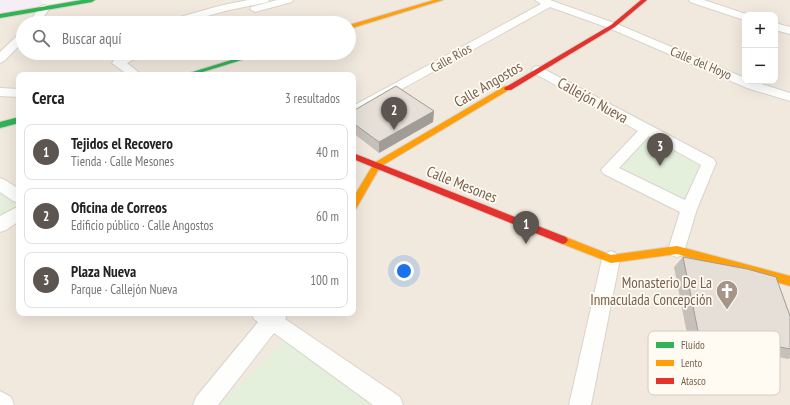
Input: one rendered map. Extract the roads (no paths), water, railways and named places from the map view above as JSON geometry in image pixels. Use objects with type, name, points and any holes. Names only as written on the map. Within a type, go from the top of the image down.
[{"type":"main road","points":[[0,16],[92,0]]},
{"type":"main road","points":[[356,25],[440,0]]},
{"type":"main road","name":"Calle Angostos","points":[[377,165],[613,26],[644,0]]},
{"type":"main road","points":[[196,72],[237,60]]},
{"type":"main road","points":[[0,125],[16,121]]},
{"type":"main road","name":"Calle Mesones","points":[[356,157],[611,259],[677,250],[790,281]]},
{"type":"main road","points":[[356,201],[377,165]]},
{"type":"street","points":[[195,16],[223,8],[264,0]]},
{"type":"street","points":[[218,16],[261,8],[288,0]]},
{"type":"street","points":[[694,0],[742,16]]},
{"type":"street","name":"Calle del Hoyo","points":[[544,2],[613,26],[751,85],[790,97]]},
{"type":"street","name":"Calle Ríos","points":[[356,110],[544,2]]},
{"type":"street","points":[[39,16],[45,8]]},
{"type":"street","points":[[778,27],[790,31]]},
{"type":"street","points":[[1,58],[16,43]]},
{"type":"street","points":[[1,58],[16,54]]},
{"type":"street","points":[[124,60],[118,63],[132,72]]},
{"type":"street","name":"Callejón Nueva","points":[[538,70],[709,163],[689,209]]},
{"type":"street","points":[[0,92],[16,93]]},
{"type":"street","points":[[647,130],[609,170],[689,209],[677,250]]},
{"type":"street","points":[[0,184],[16,196]]},
{"type":"street","points":[[0,225],[16,214]]},
{"type":"street","points":[[580,405],[611,259]]},
{"type":"street","points":[[204,405],[269,316]]},
{"type":"street","points":[[271,316],[392,405]]},
{"type":"street","points":[[0,402],[3,405]]},
{"type":"place","name":"Oficina de Correos","points":[[394,130]]},
{"type":"place","name":"Plaza Nueva","points":[[660,166]]},
{"type":"place","name":"Tejidos el Recovero","points":[[526,244]]},
{"type":"place","name":"Monasterio De La Inmaculada Concepción","points":[[727,310]]}]
